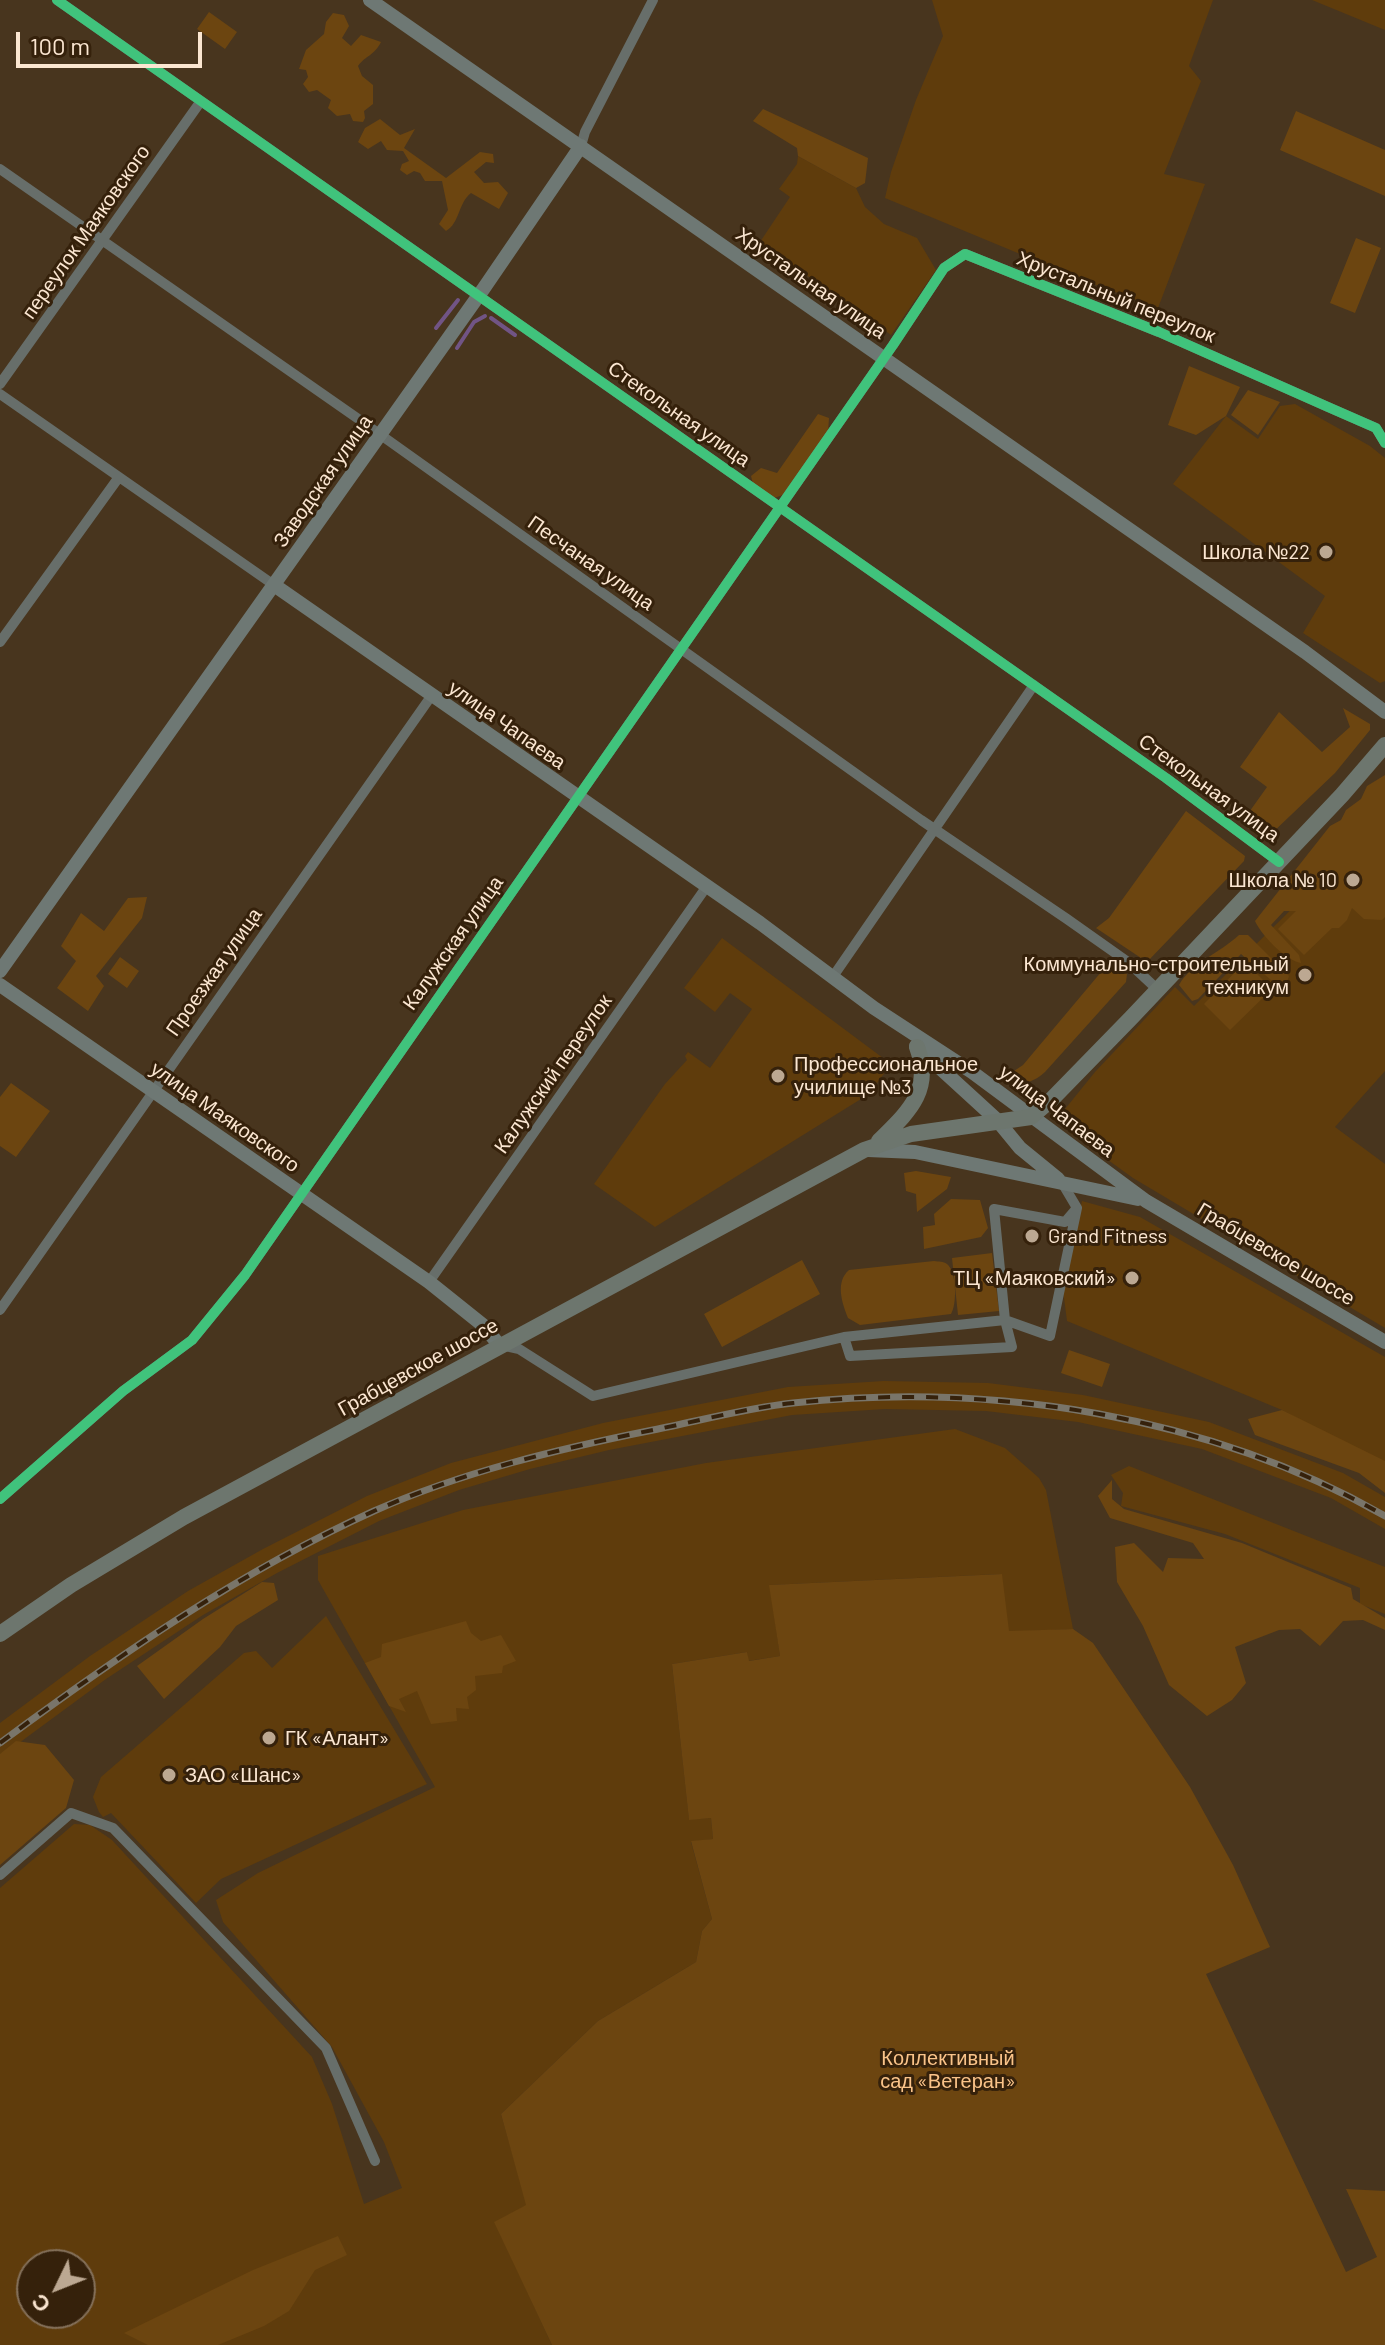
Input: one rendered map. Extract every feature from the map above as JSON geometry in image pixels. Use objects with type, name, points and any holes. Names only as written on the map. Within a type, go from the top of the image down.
[{"type":"main road","name":"Хрустальная улица","points":[[370,0],[1305,652],[1385,712]]},
{"type":"main road","name":"Заводская улица","points":[[0,971],[581,146]]},
{"type":"main road","name":"улица Чапаева","points":[[274,585],[707,886],[874,1008],[972,1072],[1146,1201]]},
{"type":"main road","points":[[870,1147],[911,1134],[1031,1117],[1158,990],[1385,745]]},
{"type":"main road","name":"улица Маяковского","points":[[0,985],[429,1282],[484,1326],[499,1345]]},
{"type":"main road","points":[[874,1008],[997,1120],[1020,1148],[1061,1181]]},
{"type":"main road","points":[[870,1147],[915,1102],[920,1091],[922,1062],[917,1047]]},
{"type":"main road","points":[[870,1147],[915,1152],[1146,1201]]},
{"type":"main road","name":"Грабцевское шоссе","points":[[0,1634],[71,1585],[184,1517],[870,1147]]},
{"type":"main road","name":"Грабцевское шоссе","points":[[1146,1201],[1385,1342]]},
{"type":"street","name":"Стекольная улица","points":[[57,0],[1166,778],[1279,862]]},
{"type":"street","name":"Заводская улица","points":[[581,146],[585,132],[653,0]]},
{"type":"street","name":"переулок Маяковского","points":[[0,384],[201,101]]},
{"type":"street","name":"Песчаная улица","points":[[0,169],[935,830],[1116,953],[1158,990]]},
{"type":"street","name":"Хрустальный переулок","points":[[884,358],[944,268],[965,254],[1159,332],[1376,428],[1385,443]]},
{"type":"street","name":"Калужская улица","points":[[0,1499],[123,1391],[192,1340],[245,1275],[884,358]]},
{"type":"street","name":"улица Чапаева","points":[[0,394],[274,585]]},
{"type":"street","points":[[0,642],[119,477]]},
{"type":"street","points":[[832,978],[1034,685]]},
{"type":"street","name":"Проезжая улица","points":[[0,1310],[432,695]]},
{"type":"street","name":"Калужский переулок","points":[[429,1282],[707,886]]},
{"type":"street","points":[[499,1345],[519,1349],[593,1396],[844,1337],[1005,1320],[1050,1336],[1077,1208],[1061,1181]]},
{"type":"street","points":[[844,1337],[850,1356],[1012,1347],[1005,1320],[994,1209],[1065,1222],[1077,1208]]},
{"type":"street","points":[[0,1875],[71,1813],[113,1828],[326,2048],[375,2161]]},
{"type":"shaded area","points":[[932,0],[1213,0],[1189,66],[1201,81],[1164,174],[1205,184],[1158,308],[885,198],[916,100],[943,36]]},
{"type":"shaded area","points":[[1312,0],[1385,0],[1385,30]]},
{"type":"shaded area","points":[[798,156],[856,188],[865,207],[884,224],[917,238],[936,270],[891,335],[760,242],[790,197],[779,189],[797,164]]},
{"type":"shaded area","name":"Школа №22","points":[[1295,404],[1370,446],[1385,458],[1385,681],[1380,683],[1303,633],[1325,596],[1173,484],[1226,416],[1258,439],[1280,406]]},
{"type":"shaded area","points":[[1385,816],[1385,1071],[1335,1127],[1385,1164],[1385,1328],[1133,1178],[1072,1134],[1061,1114],[1095,1072],[1175,987],[1194,1006]]},
{"type":"shaded area","name":"Профессиональное училище №3","points":[[722,938],[891,1064],[869,1094],[655,1227],[594,1184],[665,1084],[687,1060],[685,1056],[688,1052],[710,1068],[752,1009],[730,993],[715,1012],[684,988]]},
{"type":"shaded area","points":[[1082,1201],[1140,1217],[1385,1357],[1385,1466],[1282,1410],[1067,1321],[1063,1290]]},
{"type":"shaded area","points":[[884,1381],[988,1383],[1083,1395],[1209,1422],[1343,1473],[1385,1497],[1385,1529],[1331,1498],[1202,1449],[1078,1422],[986,1411],[885,1409],[792,1415],[609,1450],[530,1469],[459,1490],[379,1521],[203,1615],[106,1679],[0,1757],[0,1723],[90,1656],[188,1591],[367,1496],[451,1463],[603,1423],[788,1387]]},
{"type":"shaded area","points":[[955,1429],[1005,1448],[1039,1478],[1046,1490],[1073,1629],[1008,1632],[1001,1574],[770,1585],[780,1656],[748,1661],[747,1652],[672,1664],[689,1819],[711,1818],[713,1839],[691,1842],[712,1919],[702,1931],[696,1962],[598,2021],[501,2114],[527,2205],[495,2222],[552,2345],[0,2345],[0,1888],[74,1824],[90,1825],[112,1840],[312,2057],[332,2104],[364,2204],[402,2188],[384,2142],[332,2047],[223,1922],[216,1900],[258,1873],[435,1787],[318,1580],[318,1556],[463,1510],[706,1463]]},
{"type":"shaded area","points":[[1129,1466],[1385,1567],[1385,1614],[1360,1604],[1360,1588],[1225,1534],[1121,1506],[1123,1493],[1111,1475]]},
{"type":"shaded area","points":[[326,1616],[427,1784],[221,1879],[196,1903],[111,1813],[103,1817],[99,1812],[93,1797],[101,1777],[244,1653],[256,1651],[272,1668]]},
{"type":"green space","points":[[209,12],[237,32],[225,49],[197,29]]},
{"type":"green space","points":[[333,13],[344,15],[349,26],[342,38],[351,46],[361,35],[381,42],[358,66],[362,76],[373,85],[373,104],[364,111],[363,122],[353,121],[350,114],[337,116],[328,108],[331,100],[317,90],[309,92],[303,84],[308,77],[306,70],[299,69],[306,50],[324,34],[326,22]]},
{"type":"green space","points":[[763,109],[868,158],[865,183],[856,188],[798,156],[797,148],[753,121]]},
{"type":"green space","points":[[1296,111],[1385,150],[1385,196],[1280,150]]},
{"type":"green space","points":[[380,119],[400,135],[415,129],[404,148],[446,178],[480,152],[493,154],[494,163],[486,162],[474,172],[484,183],[498,182],[508,193],[499,209],[471,193],[446,231],[439,224],[448,210],[442,181],[425,181],[420,173],[414,171],[407,175],[400,170],[402,164],[409,161],[403,151],[387,150],[381,141],[368,149],[358,142],[365,128]]},
{"type":"green space","points":[[1356,238],[1381,248],[1355,313],[1330,303]]},
{"type":"green space","points":[[1189,366],[1240,387],[1226,416],[1196,435],[1168,425]]},
{"type":"green space","points":[[1248,390],[1280,402],[1258,435],[1231,415]]},
{"type":"green space","points":[[818,414],[829,418],[828,433],[783,495],[774,498],[753,484],[751,476],[761,468],[777,473]]},
{"type":"green space","points":[[1343,708],[1370,724],[1370,730],[1335,773],[1263,839],[1242,822],[1267,787],[1240,767],[1279,712],[1322,752],[1350,727]]},
{"type":"green space","points":[[1385,775],[1385,917],[1382,920],[1364,919],[1352,908],[1339,928],[1332,928],[1304,955],[1278,929],[1296,911],[1284,911],[1271,925],[1299,955],[1301,963],[1295,961],[1275,946],[1255,921],[1330,826],[1341,820],[1346,810],[1361,799],[1367,786]]},
{"type":"green space","points":[[1186,811],[1245,856],[1244,861],[1147,962],[1096,928],[1109,918]]},
{"type":"green space","points":[[147,897],[142,918],[96,976],[104,986],[88,1011],[57,988],[76,961],[61,946],[81,913],[104,931],[128,898]]},
{"type":"green space","points":[[1239,935],[1248,935],[1289,976],[1286,985],[1279,987],[1241,954],[1198,999],[1192,1001],[1179,985],[1199,964]]},
{"type":"green space","points":[[120,957],[139,971],[127,988],[108,974]]},
{"type":"green space","points":[[1245,962],[1272,989],[1230,1030],[1204,1004]]},
{"type":"green space","points":[[1107,965],[1127,974],[1126,982],[1045,1072],[1025,1082],[1002,1079],[1023,1065]]},
{"type":"green space","points":[[11,1083],[50,1111],[16,1157],[0,1146],[0,1097]]},
{"type":"green space","points":[[916,1171],[951,1177],[947,1189],[917,1212],[916,1194],[906,1191],[904,1173]]},
{"type":"green space","points":[[951,1199],[980,1200],[988,1228],[981,1237],[924,1249],[923,1227],[935,1225],[934,1214]]},
{"type":"green space","points":[[992,1253],[999,1311],[958,1315],[952,1258]]},
{"type":"green space","points":[[802,1260],[820,1294],[722,1347],[704,1314]]},
{"type":"green space","points":[[934,1261],[947,1264],[953,1274],[955,1296],[951,1314],[860,1325],[848,1318],[841,1287],[849,1270]]},
{"type":"green space","points":[[1069,1350],[1110,1364],[1102,1387],[1061,1373]]},
{"type":"green space","points":[[1282,1410],[1385,1461],[1385,1493],[1359,1473],[1255,1435],[1248,1419]]},
{"type":"green space","points":[[1112,1480],[1112,1499],[1124,1509],[1242,1543],[1351,1588],[1353,1599],[1385,1618],[1385,1630],[1363,1620],[1343,1621],[1320,1646],[1300,1629],[1279,1630],[1235,1647],[1246,1683],[1232,1700],[1207,1716],[1169,1685],[1143,1626],[1117,1582],[1115,1547],[1134,1543],[1163,1572],[1168,1558],[1204,1559],[1193,1543],[1110,1518],[1098,1496]]},
{"type":"green space","name":"Коллективный сад «Ветеран»","points":[[1002,1574],[1009,1631],[1073,1629],[1093,1643],[1190,1787],[1233,1865],[1270,1947],[1206,1974],[1346,2272],[1377,2257],[1346,2189],[1385,2191],[1385,2345],[552,2345],[494,2222],[526,2205],[501,2114],[598,2021],[696,1962],[702,1931],[712,1919],[691,1841],[713,1839],[711,1818],[689,1820],[672,1664],[747,1652],[749,1661],[780,1656],[769,1585]]},
{"type":"green space","points":[[262,1582],[274,1583],[278,1600],[236,1626],[220,1647],[164,1699],[137,1666]]},
{"type":"green space","points":[[466,1621],[471,1633],[481,1641],[501,1635],[516,1661],[503,1666],[502,1673],[475,1676],[476,1690],[467,1697],[469,1709],[456,1708],[457,1721],[431,1724],[417,1691],[399,1699],[406,1712],[389,1706],[365,1663],[381,1657],[382,1644]]},
{"type":"green space","points":[[16,1741],[45,1745],[74,1780],[66,1808],[0,1865],[0,1754]]},
{"type":"green space","points":[[338,2236],[347,2255],[315,2270],[289,2311],[264,2326],[218,2345],[148,2345],[124,2333],[253,2270]]},
{"type":"waterway","points":[[436,328],[458,300]]},
{"type":"waterway","points":[[457,348],[474,322],[485,316]]},
{"type":"waterway","points":[[491,318],[515,335]]},
{"type":"railway","points":[[0,1743],[89,1679],[227,1588],[374,1511],[511,1463],[758,1408],[869,1398],[945,1398],[1022,1403],[1098,1414],[1173,1430],[1246,1453],[1317,1481],[1385,1516]]},
{"type":"cycle path","points":[[57,0],[1166,778],[1279,862]]},
{"type":"cycle path","points":[[0,1499],[123,1391],[192,1340],[245,1275],[944,268],[965,254],[1159,332],[1376,428],[1385,443]]},
{"type":"place","name":"Школа №22","points":[[1326,552]]},
{"type":"place","name":"Школа № 10","points":[[1353,880]]},
{"type":"place","name":"Коммунально-строительный техникум","points":[[1305,975]]},
{"type":"place","name":"Профессиональное училище №3","points":[[778,1076]]},
{"type":"place","name":"Grand Fitness","points":[[1032,1236]]},
{"type":"place","name":"ТЦ «Маяковский»","points":[[1132,1278]]},
{"type":"place","name":"ГК «Алант»","points":[[269,1738]]},
{"type":"place","name":"ЗАО «Шанс»","points":[[169,1775]]}]
